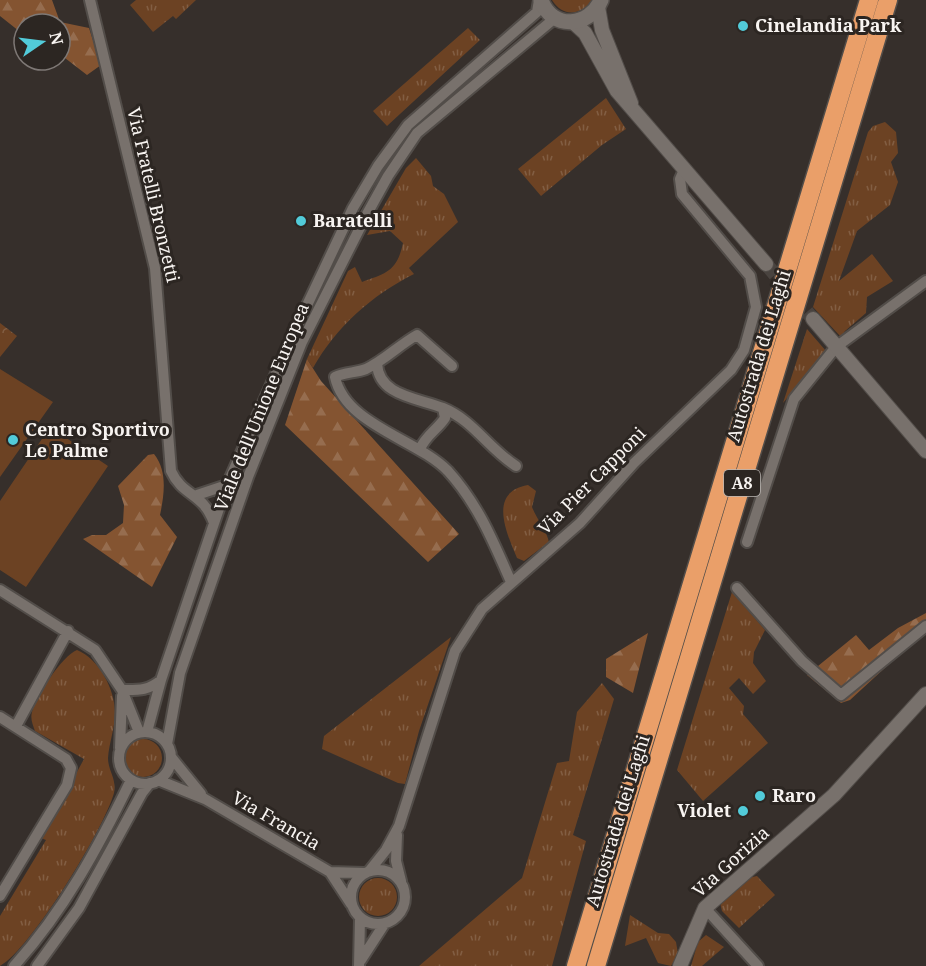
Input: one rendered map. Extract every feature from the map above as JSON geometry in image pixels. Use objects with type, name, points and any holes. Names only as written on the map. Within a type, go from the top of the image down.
[{"type":"highway","name":"Autostrada dei Laghi","points":[[576,966],[868,0]]},
{"type":"highway","name":"Autostrada dei Laghi","points":[[596,966],[888,0]]},
{"type":"main road","points":[[540,0],[555,18],[573,22],[585,20],[600,4]]},
{"type":"street","name":"Via Fratelli Bronzetti","points":[[90,0],[155,268],[171,471],[183,490],[197,495],[207,506],[214,522]]},
{"type":"street","name":"Viale dell'Unione Europea","points":[[143,732],[228,485],[292,337],[353,208],[378,166],[408,125],[537,12],[540,0]]},
{"type":"street","points":[[600,4],[602,30],[632,105]]},
{"type":"street","name":"Viale dell'Unione Europea","points":[[171,758],[167,744],[180,673],[248,477],[302,342],[367,214],[388,176],[417,133],[555,18]]},
{"type":"street","points":[[573,22],[585,33],[617,91],[632,105],[684,170],[766,264]]},
{"type":"street","name":"Via Pier Capponi","points":[[385,923],[399,915],[403,907],[404,890],[396,861],[397,831],[455,651],[482,609],[594,509],[634,463],[731,370],[744,350],[756,307],[750,276],[682,194],[680,179],[684,170]]},
{"type":"street","points":[[747,543],[794,399],[836,347],[926,281]]},
{"type":"street","points":[[813,320],[926,452]]},
{"type":"street","points":[[452,366],[417,335],[377,363],[363,370],[348,371],[335,377],[337,386],[346,399],[367,420],[420,449],[447,470],[481,514],[511,582]]},
{"type":"street","points":[[377,363],[377,375],[391,390],[458,414],[500,456],[516,466]]},
{"type":"street","points":[[420,449],[425,437],[439,427],[445,418],[443,408]]},
{"type":"street","points":[[197,495],[228,485]]},
{"type":"street","points":[[737,588],[802,661],[841,695],[926,626]]},
{"type":"street","points":[[0,590],[96,650],[122,690],[143,732]]},
{"type":"street","points":[[16,726],[68,631]]},
{"type":"street","points":[[122,690],[152,688],[161,680]]},
{"type":"street","points":[[122,690],[120,766],[131,780],[154,782]]},
{"type":"street","name":"Via Gorizia","points":[[680,966],[705,908],[834,795],[926,694]]},
{"type":"street","points":[[0,717],[66,759],[71,768],[67,785],[0,896]]},
{"type":"street","points":[[120,748],[125,741],[143,732],[162,738],[167,744]]},
{"type":"street","points":[[37,966],[79,908],[142,793],[165,774],[171,758]]},
{"type":"street","name":"Via Francia","points":[[171,758],[205,799]]},
{"type":"street","points":[[14,966],[36,942],[67,897],[131,780]]},
{"type":"street","name":"Via Francia","points":[[154,782],[205,799],[330,872],[351,904]]},
{"type":"street","name":"Via Pier Capponi","points":[[351,904],[352,888],[397,831]]},
{"type":"street","points":[[367,871],[388,871],[401,883]]},
{"type":"street","name":"Via Francia","points":[[330,872],[367,871]]},
{"type":"street","points":[[351,904],[360,918],[360,963]]},
{"type":"street","points":[[705,908],[758,966]]},
{"type":"street","points":[[360,918],[376,924],[385,923]]},
{"type":"street","points":[[360,963],[385,923]]},
{"type":"green space","points":[[0,0],[52,0],[56,12],[12,12],[12,26],[0,16]]},
{"type":"green space","points":[[136,0],[196,0],[176,19],[173,16],[153,32],[130,5]]},
{"type":"green space","points":[[552,0],[593,0],[584,9],[567,12],[556,6]]},
{"type":"green space","points":[[72,24],[89,28],[101,65],[87,75],[72,63]]},
{"type":"green space","points":[[468,28],[480,40],[387,126],[373,111]]},
{"type":"green space","points":[[606,98],[626,129],[602,145],[541,196],[518,169]]},
{"type":"green space","points":[[885,122],[896,132],[898,153],[891,162],[898,182],[890,205],[857,231],[839,281],[872,254],[893,281],[867,297],[866,313],[841,337],[813,307],[868,132],[873,126]]},
{"type":"green space","points":[[416,158],[431,176],[433,186],[444,194],[458,222],[409,268],[414,274],[384,292],[356,313],[322,353],[313,368],[307,359],[348,271],[355,267],[362,282],[390,270],[398,260],[403,243],[390,231],[367,235],[406,168]]},
{"type":"green space","points":[[0,323],[17,336],[0,357]]},
{"type":"green space","points":[[807,329],[826,351],[783,403]]},
{"type":"green space","points":[[307,359],[321,381],[459,534],[428,562],[285,425]]},
{"type":"green space","name":"Centro Sportivo Le Palme","points":[[0,369],[53,402],[0,477]]},
{"type":"green space","points":[[50,427],[108,466],[26,587],[0,570],[0,501]]},
{"type":"green space","points":[[154,454],[163,476],[164,492],[160,515],[177,537],[152,587],[83,539],[92,535],[106,535],[123,523],[124,505],[118,486],[148,455]]},
{"type":"green space","points":[[528,485],[536,491],[532,507],[549,542],[524,561],[517,558],[503,515],[508,496],[515,489]]},
{"type":"green space","points":[[732,592],[765,630],[754,652],[753,663],[766,681],[753,694],[739,678],[729,688],[744,706],[743,714],[768,743],[703,801],[677,770]]},
{"type":"green space","points":[[926,613],[926,630],[850,700],[841,703],[807,675],[856,635],[869,650],[898,628]]},
{"type":"green space","points":[[648,633],[633,693],[606,677],[606,659]]},
{"type":"green space","points":[[451,637],[419,731],[405,784],[322,749],[324,736]]},
{"type":"green space","points":[[77,650],[85,654],[99,668],[112,694],[115,719],[108,758],[114,793],[108,810],[65,887],[29,937],[0,966],[0,916],[46,840],[41,838],[84,759],[35,731],[31,717],[34,705],[50,677],[64,660]]},
{"type":"green space","points":[[602,683],[614,699],[573,835],[586,841],[552,966],[419,966],[522,878],[557,763],[569,761],[577,712]]},
{"type":"green space","points":[[143,739],[150,740],[156,745],[161,751],[161,765],[156,771],[150,776],[143,777],[136,776],[130,771],[125,765],[124,758],[125,751],[130,745],[136,740]]},
{"type":"green space","points":[[757,876],[775,895],[739,928],[722,911],[720,903],[748,878]]},
{"type":"green space","points":[[378,878],[392,883],[397,897],[392,911],[378,916],[364,911],[359,897],[364,883]]},
{"type":"green space","points":[[630,915],[658,933],[669,934],[676,942],[678,954],[671,966],[658,963],[646,938],[625,946]]},
{"type":"green space","points":[[706,935],[724,947],[702,966],[691,966],[698,942]]},
{"type":"tunnel","points":[[766,264],[813,319]]},
{"type":"place","name":"Cinelandia Park","points":[[743,26]]},
{"type":"place","name":"Baratelli","points":[[301,221]]},
{"type":"place","name":"Centro Sportivo Le Palme","points":[[13,440]]},
{"type":"place","name":"Raro","points":[[760,796]]},
{"type":"place","name":"Violet","points":[[743,811]]}]
